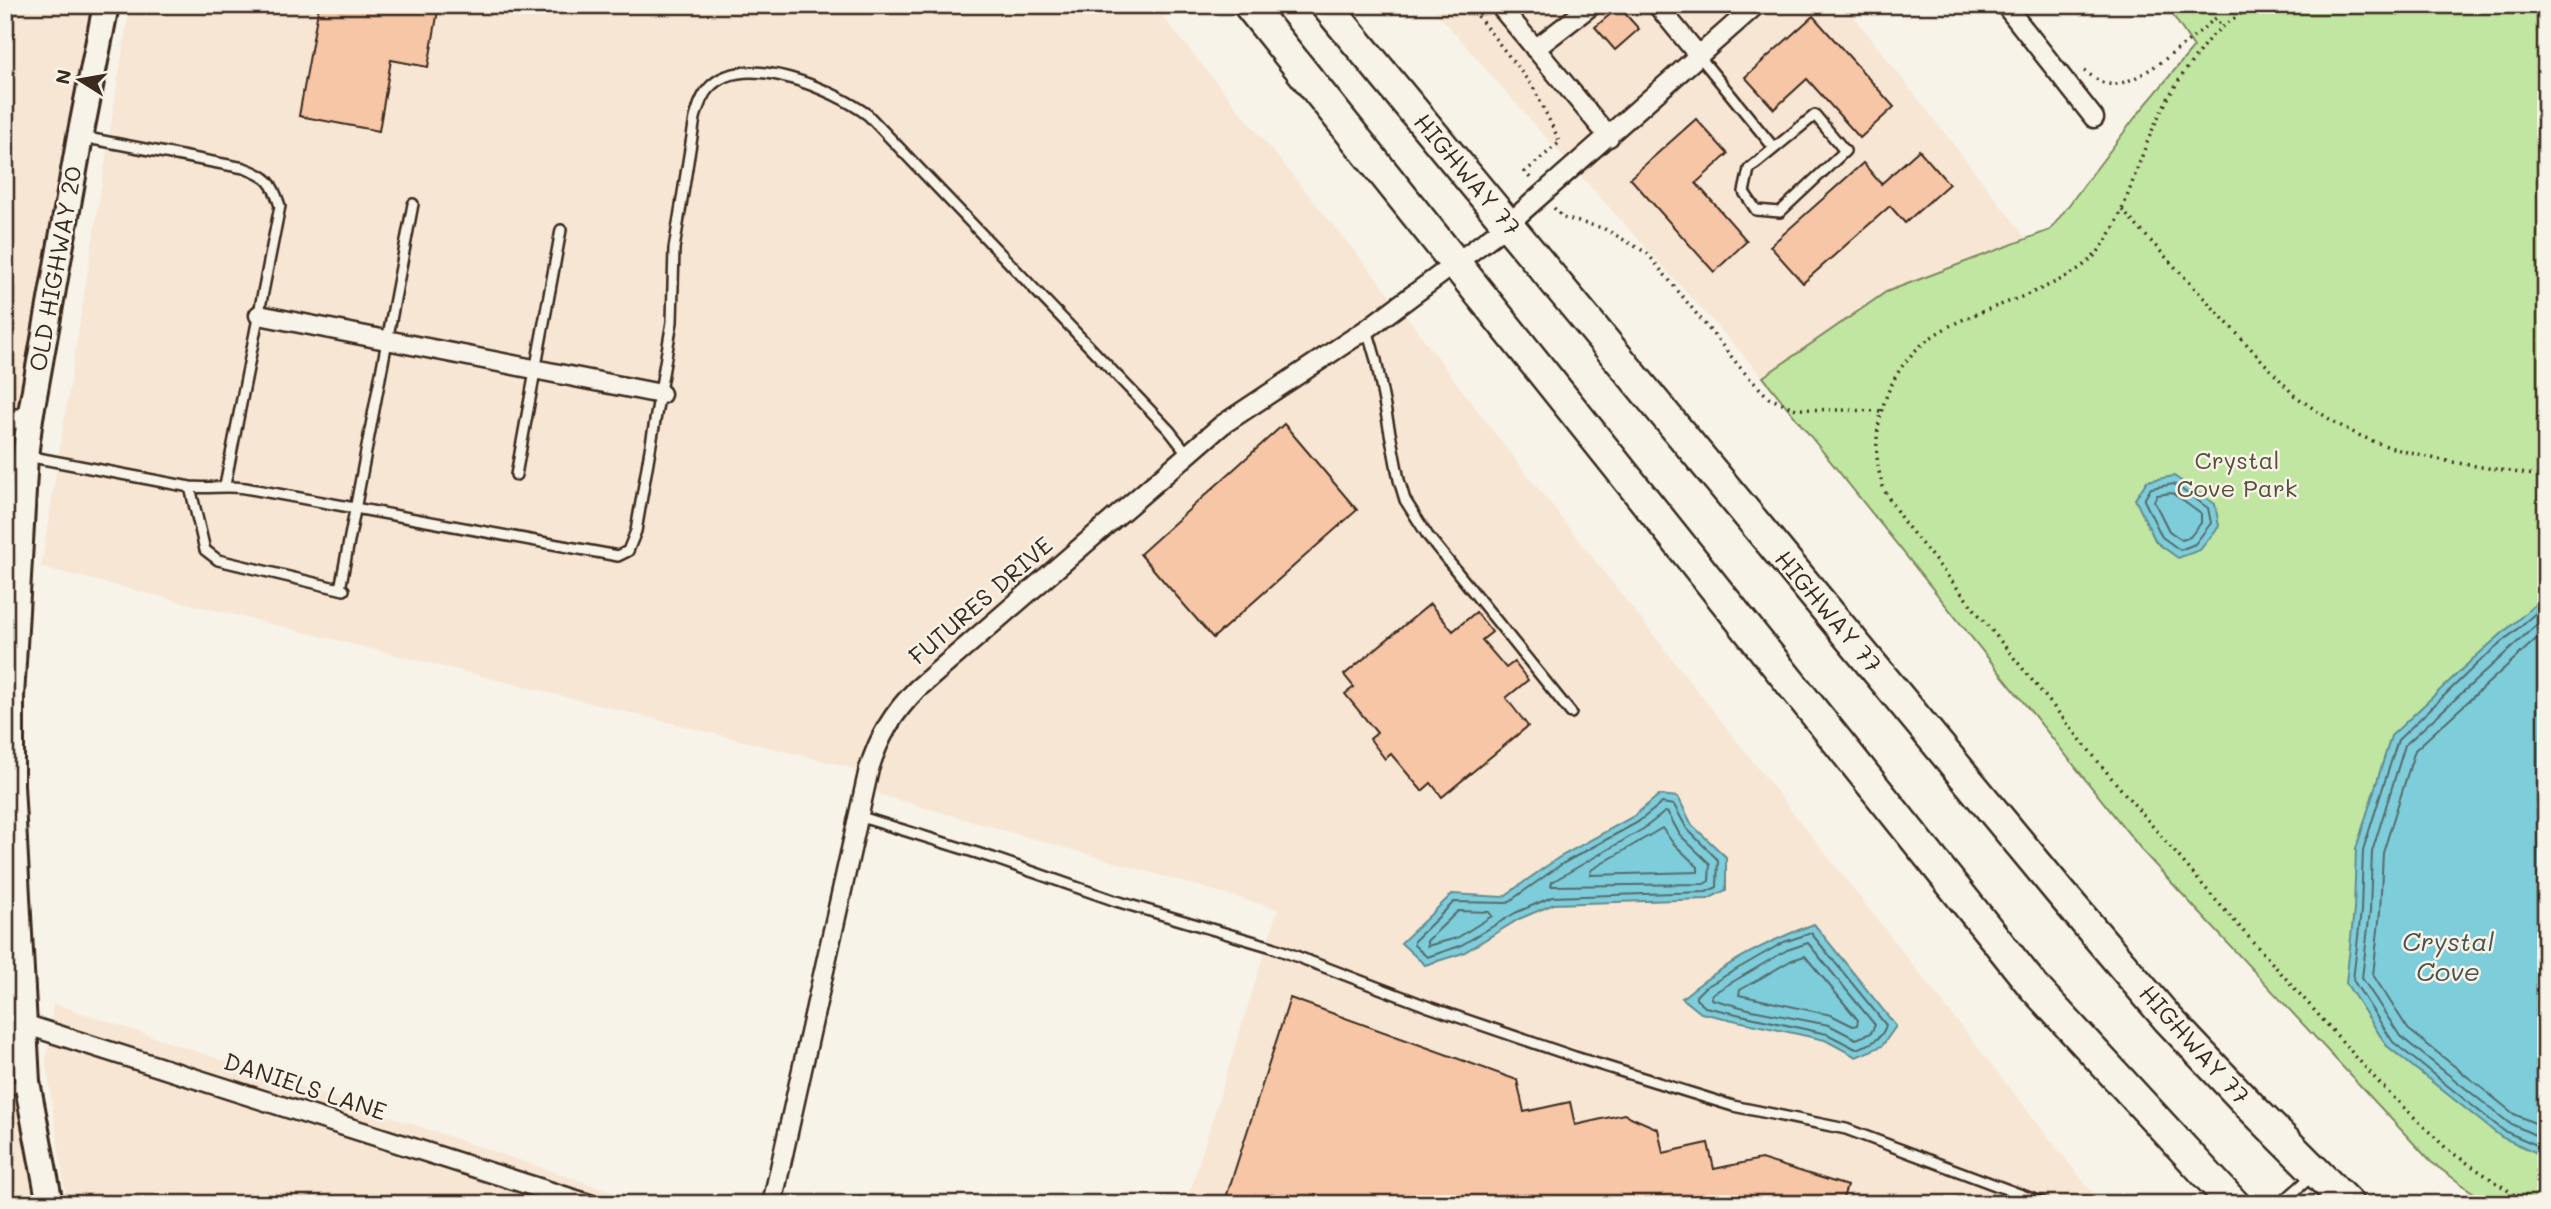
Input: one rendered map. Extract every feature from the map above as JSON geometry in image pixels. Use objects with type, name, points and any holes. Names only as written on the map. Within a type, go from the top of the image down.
[{"type":"highway","points":[[1249,5],[2033,986],[2234,1204]]},
{"type":"highway","name":"HIGHWAY 77","points":[[1326,5],[2069,903],[2168,1019],[2348,1204]]},
{"type":"main road","name":"OLD HIGHWAY 20","points":[[50,1204],[16,1087],[8,697],[30,418],[106,5]]},
{"type":"street","points":[[1535,49],[1592,5]]},
{"type":"street","points":[[1657,5],[1699,56]]},
{"type":"street","name":"FUTURES DRIVE","points":[[772,1204],[869,769],[880,737],[905,701],[1188,453],[1248,407],[1367,329],[1507,225],[1756,5]]},
{"type":"street","points":[[2006,5],[2094,118]]},
{"type":"street","points":[[1502,6],[1609,137]]},
{"type":"street","points":[[258,314],[661,394]]},
{"type":"street","points":[[5,419],[30,418]]},
{"type":"street","name":"DANIELS LANE","points":[[14,1020],[589,1204]]},
{"type":"lane","points":[[1699,56],[1774,148]]},
{"type":"lane","points":[[26,456],[190,487],[205,489],[225,485],[618,555],[628,551],[636,531],[661,394],[672,322],[674,249],[695,118],[708,88],[741,71],[794,79],[830,92],[868,115],[1188,453]]},
{"type":"lane","points":[[1815,115],[1844,151],[1780,212],[1756,210],[1744,192],[1749,169],[1774,148],[1815,115]]},
{"type":"lane","points":[[80,137],[244,168],[264,175],[274,188],[280,206],[225,485]]},
{"type":"lane","points":[[190,487],[205,550],[218,560],[343,589],[413,204]]},
{"type":"lane","points":[[516,475],[561,230]]},
{"type":"lane","points":[[1367,329],[1405,500],[1428,536],[1571,713]]},
{"type":"lane","points":[[858,816],[993,858],[1116,901],[1272,947],[1588,1062],[1733,1106],[1846,1129],[2046,1204]]},
{"type":"lane","points":[[2280,1204],[2316,1173]]},
{"type":"path","points":[[1469,5],[1534,88],[1560,142],[1525,172],[1563,218],[1603,228],[1647,253],[1743,370],[1769,397],[1796,408],[1881,411]]},
{"type":"path","points":[[2252,5],[2212,35],[2166,99],[2122,210],[2102,247],[2090,261],[2073,274],[2013,302],[1942,328],[1906,358],[1890,384],[1877,430],[1877,458],[1884,489],[1903,522],[2100,765],[2213,897],[2382,1086],[2448,1150],[2528,1204]]},
{"type":"path","points":[[2084,71],[2108,84],[2119,83],[2154,69],[2216,18],[2222,28]]},
{"type":"path","points":[[2122,210],[2294,395],[2327,419],[2369,440],[2409,452],[2546,477]]},
{"type":"shaded area","points":[[5,5],[96,5],[23,405],[5,402]]},
{"type":"shaded area","points":[[130,5],[1153,5],[1388,292],[1493,431],[2101,1204],[1186,1204],[1278,909],[881,795],[849,767],[41,567]]},
{"type":"shaded area","points":[[1430,5],[1845,5],[2027,239],[1886,292],[1763,377]]},
{"type":"shaded area","points":[[18,432],[5,586],[5,435]]},
{"type":"shaded area","points":[[5,847],[44,1204],[5,1204]]},
{"type":"shaded area","points":[[53,1003],[649,1204],[67,1204],[46,1063]]},
{"type":"green space","name":"Crystal Cove Park","points":[[2166,5],[2546,5],[2546,1204],[2489,1204],[2431,1162],[2145,854],[1763,377],[1886,292],[2050,230],[2137,115],[2194,47]]},
{"type":"water","points":[[2174,476],[2215,504],[2219,526],[2200,550],[2178,558],[2156,542],[2135,499],[2147,481]]},
{"type":"water","name":"Crystal Cove","points":[[2546,595],[2546,1157],[2501,1137],[2387,1046],[2346,983],[2354,910],[2356,849],[2391,736]]},
{"type":"water","points":[[1659,795],[1678,797],[1692,825],[1726,857],[1726,890],[1708,899],[1554,904],[1519,919],[1463,953],[1425,965],[1401,943],[1452,894],[1503,897],[1558,858],[1634,816]]},
{"type":"water","points":[[1814,924],[1896,1026],[1882,1046],[1856,1057],[1825,1040],[1701,1013],[1682,998],[1745,955]]},
{"type":"building","points":[[319,5],[439,5],[428,67],[391,60],[379,131],[299,116]]},
{"type":"building","points":[[1619,7],[1639,29],[1615,50],[1595,27]]},
{"type":"building","points":[[1813,16],[1894,107],[1860,138],[1807,79],[1774,109],[1745,77]]},
{"type":"building","points":[[1696,119],[1728,154],[1696,183],[1747,241],[1714,272],[1630,178]]},
{"type":"building","points":[[1919,150],[1949,184],[1905,223],[1890,206],[1803,283],[1770,246],[1863,163],[1881,184]]},
{"type":"building","points":[[1284,424],[1357,510],[1213,638],[1140,554]]},
{"type":"building","points":[[1430,604],[1453,631],[1476,612],[1492,632],[1482,640],[1506,668],[1514,662],[1528,680],[1506,698],[1528,726],[1442,797],[1431,783],[1422,791],[1391,754],[1385,759],[1370,739],[1377,733],[1345,694],[1354,687],[1344,675]]},
{"type":"building","points":[[1290,998],[1517,1080],[1524,1112],[1570,1102],[1575,1125],[1624,1114],[1658,1129],[1663,1153],[1708,1143],[1714,1169],[1761,1159],[1847,1186],[1841,1204],[1224,1204]]}]
